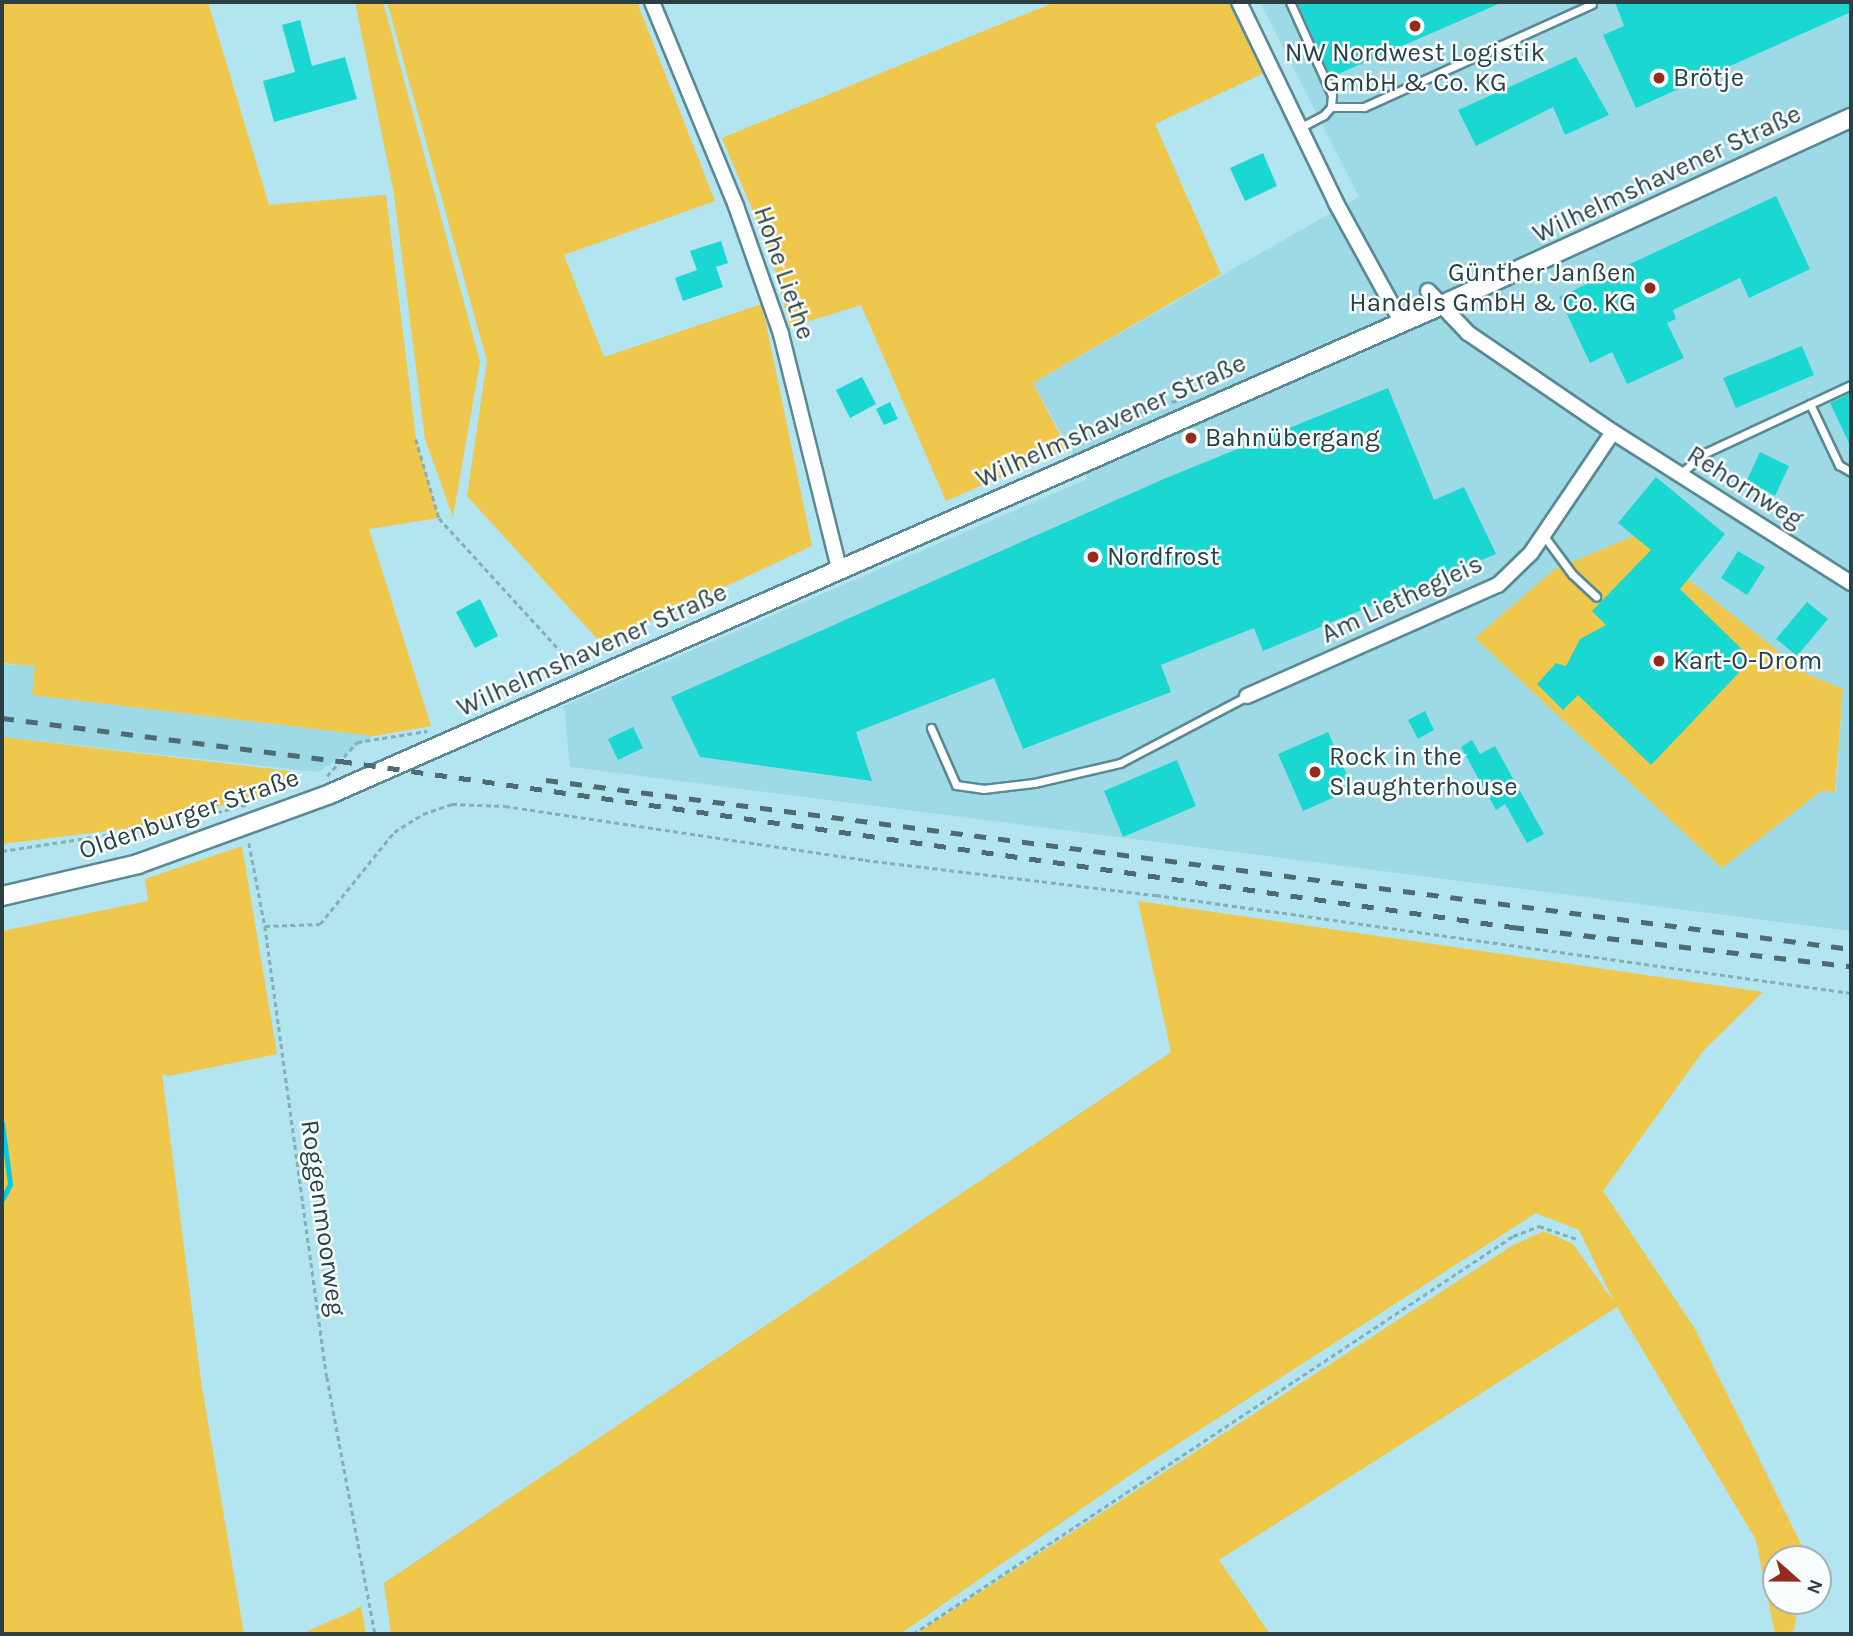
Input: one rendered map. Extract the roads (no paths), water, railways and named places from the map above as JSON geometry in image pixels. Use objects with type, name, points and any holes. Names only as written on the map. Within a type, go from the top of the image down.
[{"type":"street","name":"Hohe Liethe","points":[[652,2],[736,206],[781,334],[839,569]]},
{"type":"street","points":[[1239,2],[1390,307],[1402,323]]},
{"type":"street","name":"Wilhelmshavener Straße","points":[[389,768],[578,673],[839,569],[1402,323],[1851,118]]},
{"type":"street","points":[[1428,292],[1468,333],[1613,432]]},
{"type":"street","name":"Rehornweg","points":[[1613,432],[1851,583]]},
{"type":"street","name":"Am Liethegleis","points":[[1247,696],[1497,585],[1543,536],[1613,432]]},
{"type":"street","name":"Oldenburger Straße","points":[[2,896],[86,878],[246,828],[389,768]]},
{"type":"lane","points":[[1290,2],[1332,95],[1331,107]]},
{"type":"lane","points":[[1301,127],[1331,107],[1364,107],[1592,4]]},
{"type":"lane","points":[[1679,474],[1705,453],[1851,385]]},
{"type":"lane","points":[[1810,404],[1839,465],[1851,472]]},
{"type":"lane","points":[[1543,536],[1596,596]]},
{"type":"lane","points":[[931,728],[956,785],[983,789],[1034,783],[1120,763],[1247,696]]},
{"type":"waterway","points":[[2,1123],[10,1184],[2,1200]]},
{"type":"railway","points":[[2,718],[340,761],[1512,927],[1851,966]]},
{"type":"railway","points":[[546,780],[1851,949]]},
{"type":"place","name":"NW Nordwest Logistik GmbH & Co. KG","points":[[1415,26]]},
{"type":"place","name":"Brötje","points":[[1659,78]]},
{"type":"place","name":"Günther Janßen Handels GmbH & Co. KG","points":[[1650,288]]},
{"type":"place","name":"Bahnübergang","points":[[1191,438]]},
{"type":"place","name":"Nordfrost","points":[[1093,557]]},
{"type":"place","name":"Kart-O-Drom","points":[[1659,661]]},
{"type":"place","name":"Rock in the Slaughterhouse","points":[[1315,772]]}]
